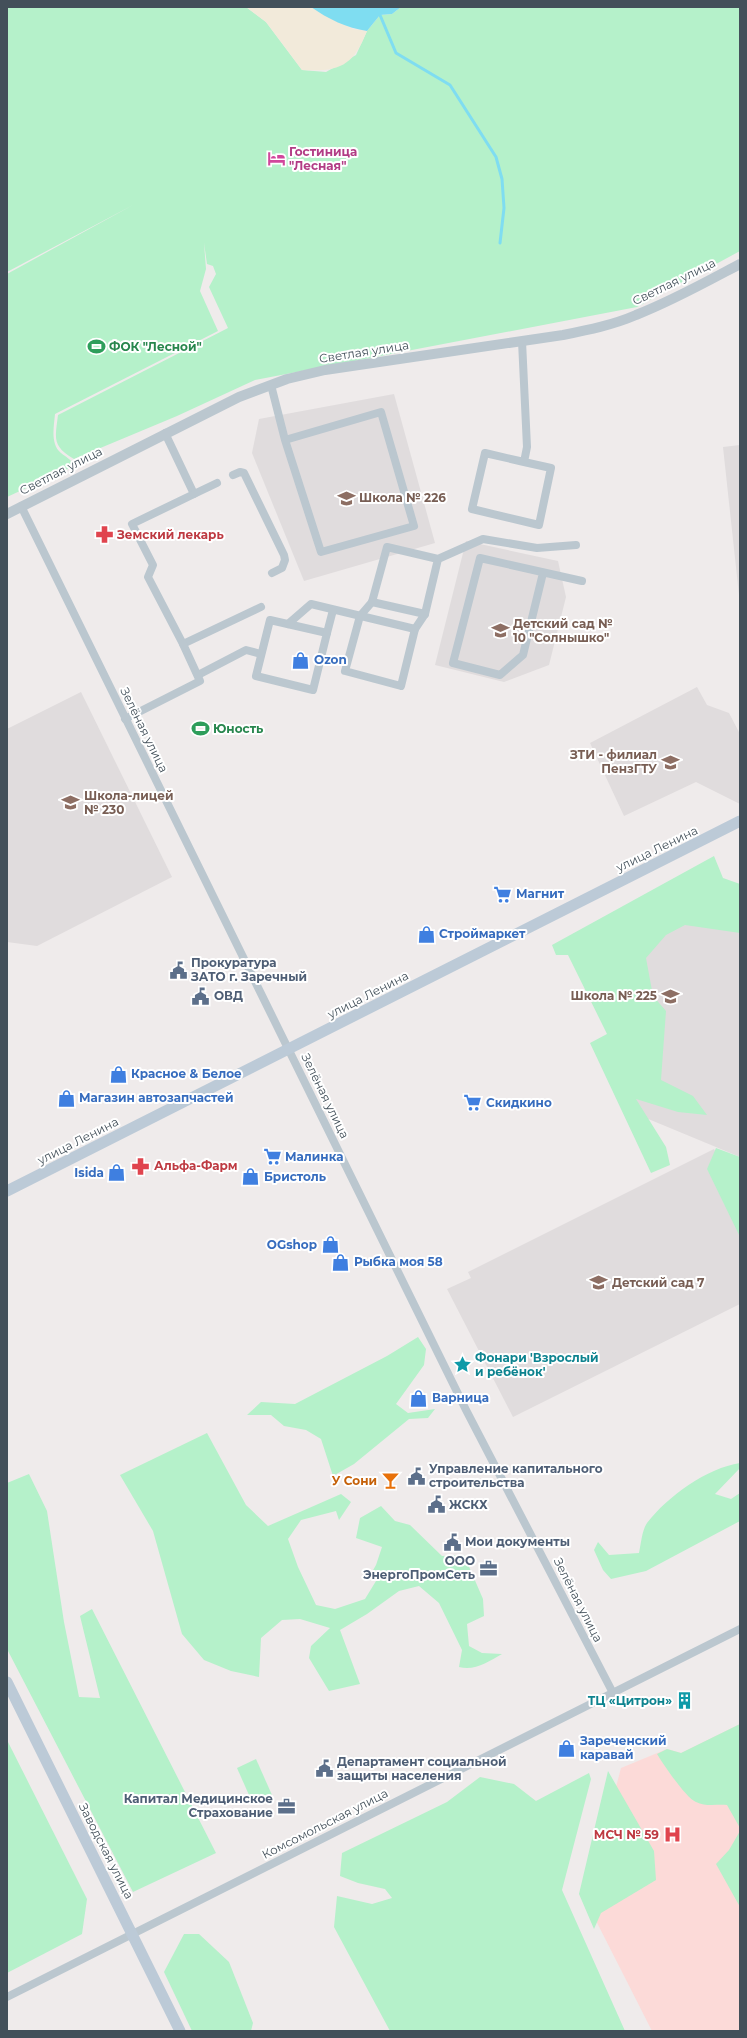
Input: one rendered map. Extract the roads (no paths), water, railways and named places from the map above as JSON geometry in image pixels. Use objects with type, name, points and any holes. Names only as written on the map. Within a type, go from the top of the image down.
[{"type":"main road","name":"улица Ленина","points":[[7,1192],[740,821]]},
{"type":"main road","name":"Заводская улица","points":[[7,1682],[180,2031]]},
{"type":"street","name":"Светлая улица","points":[[7,514],[165,433],[239,397],[271,385],[325,370],[578,332],[635,316],[682,296],[740,264]]},
{"type":"street","points":[[522,341],[527,447],[524,462]]},
{"type":"street","points":[[271,385],[285,440],[321,552],[414,526],[381,412],[285,440]]},
{"type":"street","points":[[165,433],[194,494]]},
{"type":"street","points":[[485,453],[524,462],[551,468],[539,525],[472,509],[485,453]]},
{"type":"street","points":[[234,475],[240,472],[244,473],[284,555],[285,560],[282,568],[272,573]]},
{"type":"street","points":[[125,719],[200,681],[183,644],[148,577],[153,565],[132,524],[217,482]]},
{"type":"street","name":"Зелёная улица","points":[[21,506],[466,1410],[613,1693]]},
{"type":"street","points":[[438,559],[425,614],[415,629],[401,686],[345,671],[360,616],[372,602],[387,547],[438,559],[483,539],[537,548],[576,545]]},
{"type":"street","points":[[543,572],[523,655],[500,675],[454,664],[480,558],[543,572],[582,581]]},
{"type":"street","points":[[372,602],[425,614]]},
{"type":"street","points":[[288,624],[311,604],[415,629]]},
{"type":"street","points":[[183,644],[261,607]]},
{"type":"street","points":[[327,633],[270,620],[256,676],[313,690],[333,610]]},
{"type":"street","points":[[198,676],[246,650],[261,654]]},
{"type":"street","name":"Комсомольская улица","points":[[7,1997],[740,1629]]},
{"type":"water","points":[[311,7],[401,7],[392,14],[380,15],[367,31],[352,28],[338,22]]},
{"type":"waterway","points":[[380,15],[396,53],[450,85],[496,157],[502,179],[504,208],[500,243]]},
{"type":"place","name":"Гостиница \"Лесная\"","points":[[276,159]]},
{"type":"place","name":"ФОК \"Лесной\"","points":[[96,347]]},
{"type":"place","name":"Школа № 226","points":[[346,498]]},
{"type":"place","name":"Земский лекарь","points":[[104,535]]},
{"type":"place","name":"Детский сад № 10 \"Солнышко\"","points":[[500,631]]},
{"type":"place","name":"Ozon","points":[[301,660]]},
{"type":"place","name":"Юность","points":[[200,729]]},
{"type":"place","name":"ЗТИ - филиал ПензГТУ","points":[[670,762]]},
{"type":"place","name":"Школа-лицей № 230","points":[[71,803]]},
{"type":"place","name":"Магнит","points":[[503,894]]},
{"type":"place","name":"Строймаркет","points":[[426,934]]},
{"type":"place","name":"Прокуратура ЗАТО г. Заречный","points":[[178,970]]},
{"type":"place","name":"ОВД","points":[[201,996]]},
{"type":"place","name":"Школа № 225","points":[[670,996]]},
{"type":"place","name":"Красное & Белое","points":[[118,1074]]},
{"type":"place","name":"Магазин автозапчастей","points":[[66,1098]]},
{"type":"place","name":"Скидкино","points":[[473,1103]]},
{"type":"place","name":"Малинка","points":[[272,1157]]},
{"type":"place","name":"Альфа-Фарм","points":[[141,1166]]},
{"type":"place","name":"Isida","points":[[117,1173]]},
{"type":"place","name":"Бристоль","points":[[251,1177]]},
{"type":"place","name":"OGshop","points":[[330,1245]]},
{"type":"place","name":"Рыбка моя 58","points":[[341,1262]]},
{"type":"place","name":"Детский сад 7","points":[[599,1283]]},
{"type":"place","name":"Фонари 'Взрослый и ребёнок'","points":[[462,1365]]},
{"type":"place","name":"Варница","points":[[419,1398]]},
{"type":"place","name":"Управление капитального строительства","points":[[416,1476]]},
{"type":"place","name":"У Сони","points":[[390,1481]]},
{"type":"place","name":"ЖСКХ","points":[[436,1505]]},
{"type":"place","name":"Мои документы","points":[[452,1542]]},
{"type":"place","name":"ООО ЭнергоПромСеть","points":[[488,1568]]},
{"type":"place","name":"ТЦ «Цитрон»","points":[[685,1701]]},
{"type":"place","name":"Зареченский каравай","points":[[567,1748]]},
{"type":"place","name":"Департамент социальной защиты населения","points":[[324,1769]]},
{"type":"place","name":"Капитал Медицинское Страхование","points":[[286,1806]]},
{"type":"place","name":"МСЧ № 59","points":[[672,1835]]}]
